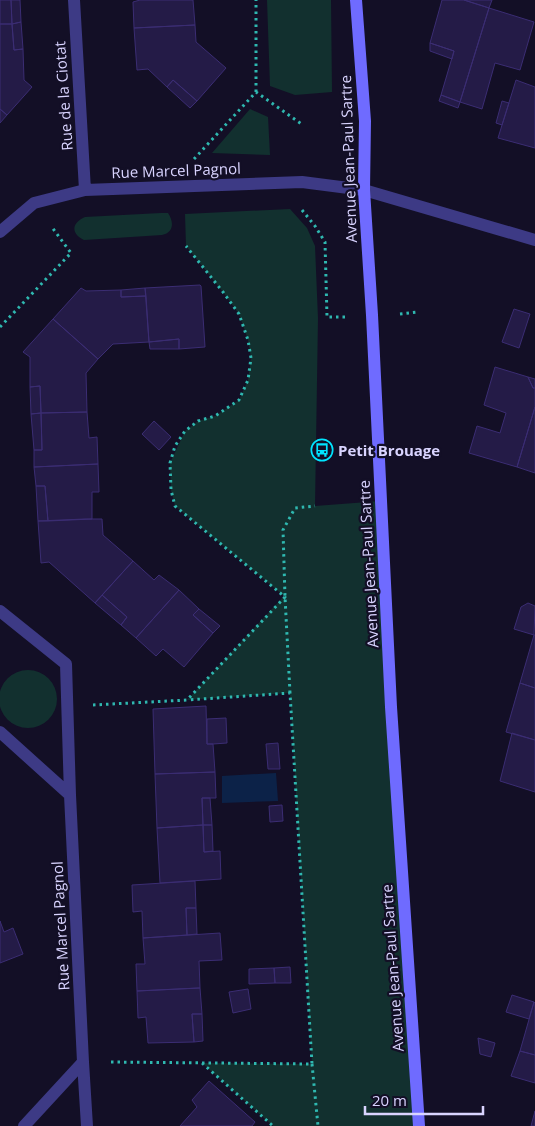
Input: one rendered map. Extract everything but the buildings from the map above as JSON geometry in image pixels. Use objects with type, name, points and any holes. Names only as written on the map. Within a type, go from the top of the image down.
[{"type":"main road","name":"Avenue Jean-Paul Sartre","points":[[356,0],[364,121],[364,190],[391,707],[419,1126]]},
{"type":"street","name":"Rue de la Ciotat","points":[[74,0],[85,190]]},
{"type":"street","name":"Rue Marcel Pagnol","points":[[0,232],[34,203],[85,190],[302,182],[364,190],[535,240]]},
{"type":"street","name":"Rue Marcel Pagnol","points":[[0,611],[66,664],[70,795],[87,1126]]},
{"type":"street","points":[[0,732],[70,795]]},
{"type":"street","points":[[24,1126],[83,1062]]},
{"type":"path","points":[[169,186],[256,92],[256,0]]},
{"type":"path","points":[[256,92],[303,125]]},
{"type":"path","points":[[302,211],[315,226],[324,242],[327,318],[336,317]]},
{"type":"path","points":[[186,246],[239,314],[248,340],[251,358],[248,380],[239,400],[215,416],[198,421],[185,431],[175,446],[170,464],[171,490],[175,506],[285,596]]},
{"type":"path","points":[[0,327],[71,253]]},
{"type":"path","points":[[315,506],[296,508],[283,530],[290,693],[312,1064],[318,1126]]},
{"type":"path","points":[[187,700],[285,596]]},
{"type":"path","points":[[68,706],[290,693]]},
{"type":"path","points":[[83,1062],[312,1064]]},
{"type":"path","points":[[202,1063],[273,1126]]},
{"type":"green space","points":[[267,0],[331,0],[332,92],[295,95],[270,86]]},
{"type":"green space","points":[[250,109],[268,117],[270,155],[212,153]]},
{"type":"green space","points":[[290,209],[307,228],[315,246],[318,318],[315,506],[381,501],[419,1126],[273,1126],[202,1063],[312,1064],[290,693],[187,700],[284,596],[175,506],[171,490],[170,463],[185,431],[198,421],[215,416],[239,400],[248,380],[251,358],[248,340],[239,314],[186,246],[185,214]]},
{"type":"green space","points":[[168,213],[172,226],[169,232],[162,235],[84,240],[77,235],[74,228],[80,219],[85,217]]},
{"type":"green space","points":[[22,670],[34,670],[49,678],[57,693],[57,705],[49,720],[34,728],[22,728],[7,720],[-1,705],[-1,693],[7,678]]},
{"type":"water","points":[[276,773],[278,801],[222,803],[222,776]]},
{"type":"place","name":"Petit Brouage","points":[[322,450]]}]
